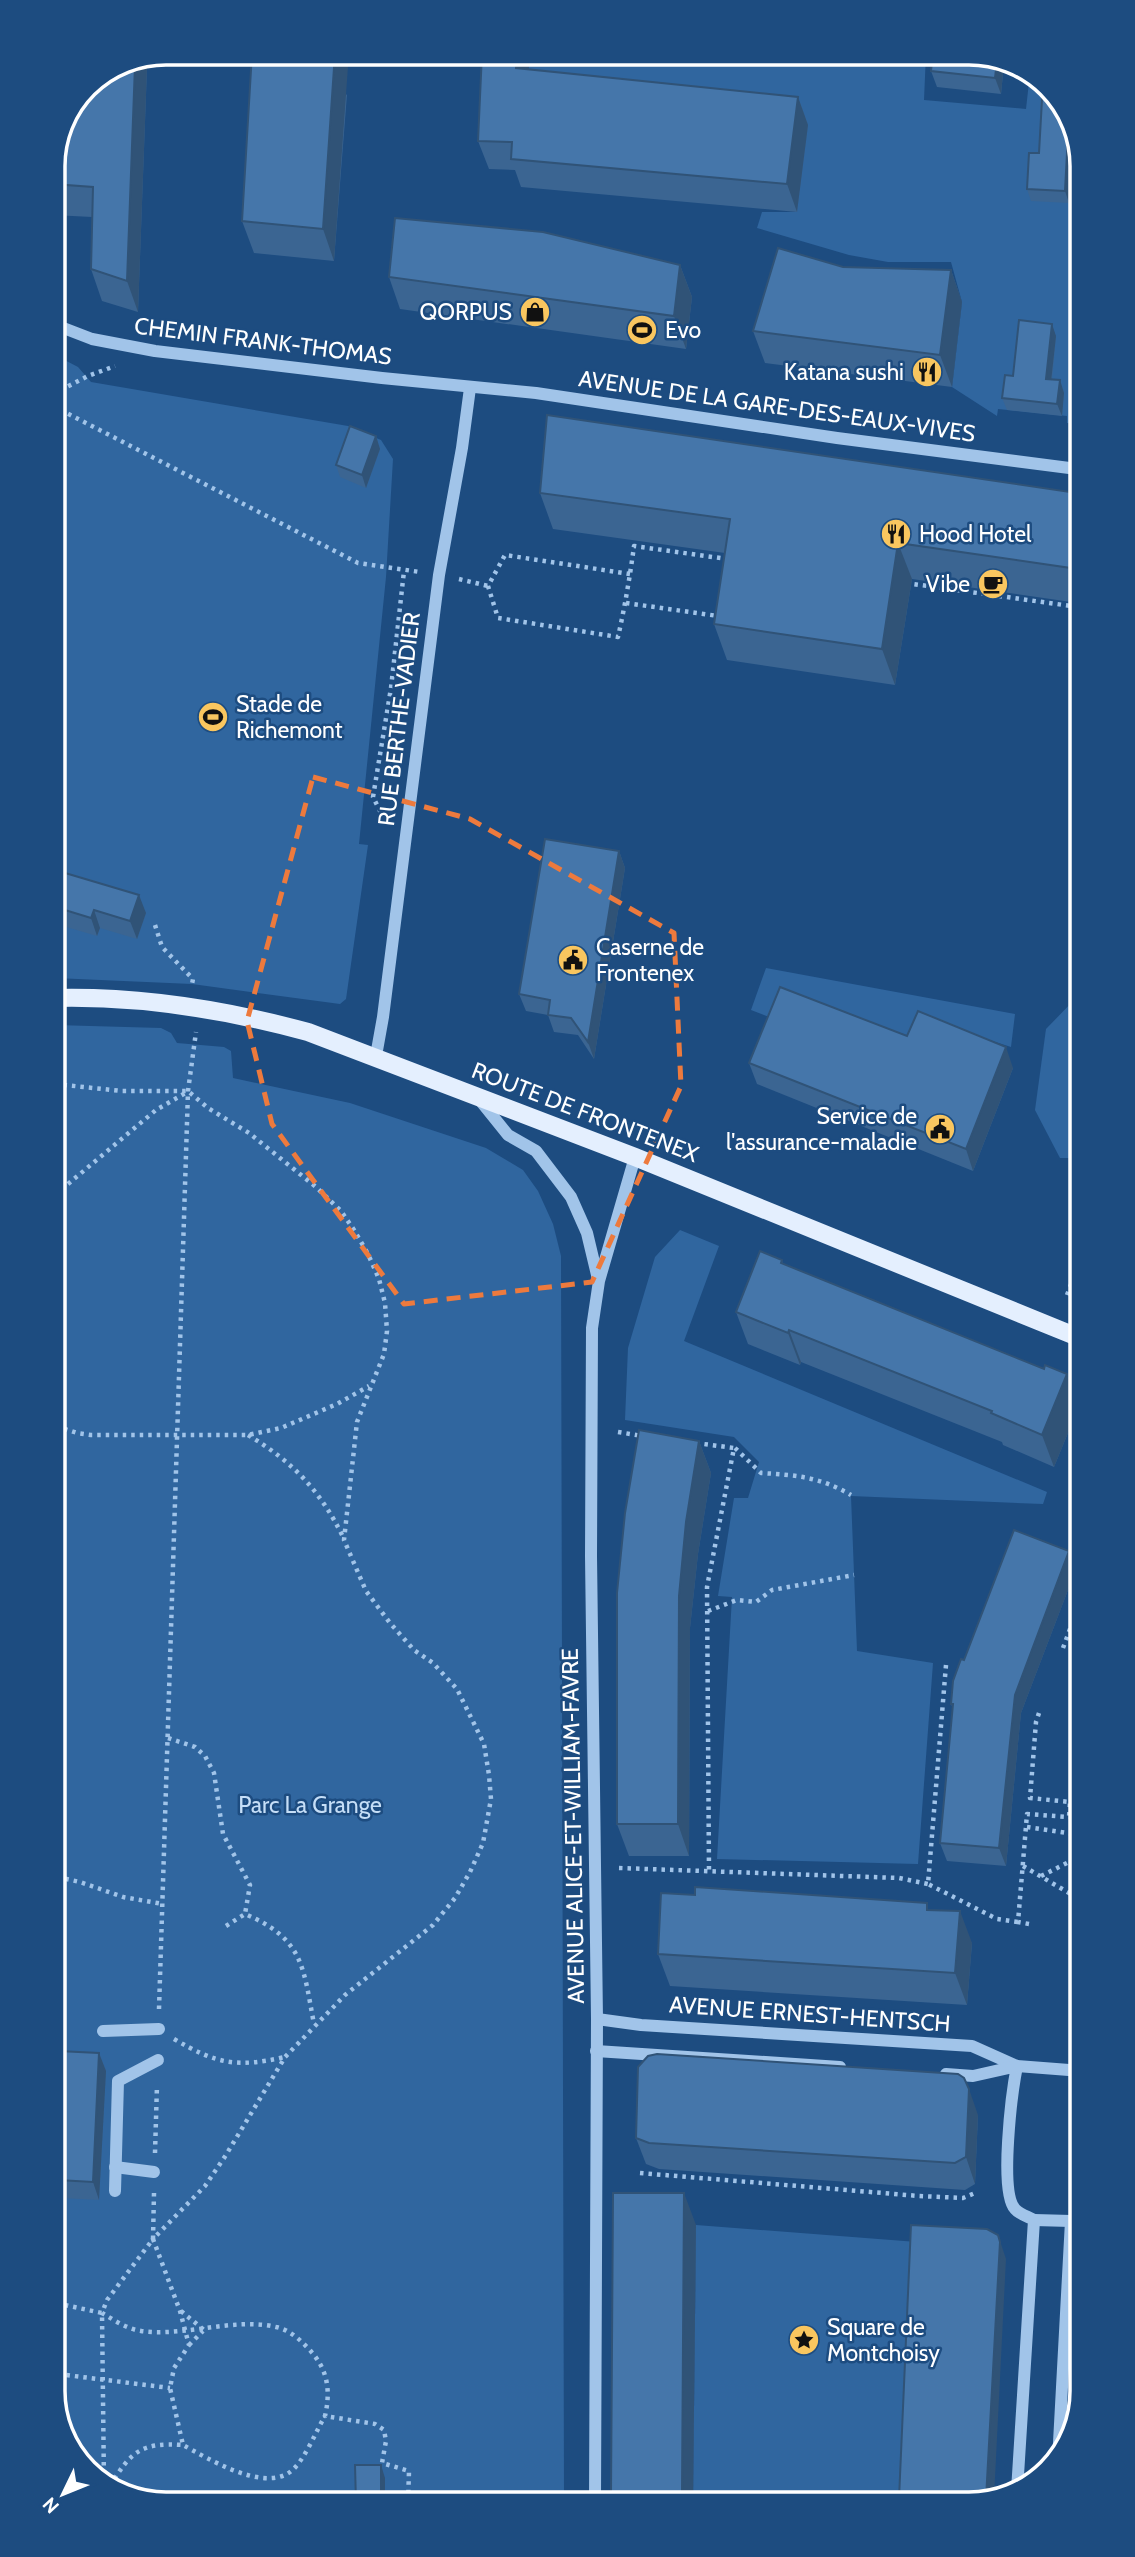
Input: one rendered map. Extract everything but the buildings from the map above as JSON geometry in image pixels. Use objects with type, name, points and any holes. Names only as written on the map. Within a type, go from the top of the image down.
[{"type":"main road","name":"ROUTE DE FRONTENEX","points":[[65,998],[136,1001],[271,1022],[308,1032],[635,1157],[1070,1334]]},
{"type":"street","name":"CHEMIN FRANK-THOMAS","points":[[65,329],[92,339],[155,351],[470,388]]},
{"type":"street","name":"AVENUE DE LA GARE-DES-EAUX-VIVES","points":[[470,388],[536,393],[837,438],[1070,468]]},
{"type":"street","name":"RUE BERTHE-VADIER","points":[[376,1056],[439,575],[470,388]]},
{"type":"street","points":[[477,1096],[508,1135],[536,1150],[571,1197],[587,1233],[599,1281]]},
{"type":"street","name":"AVENUE ALICE-ET-WILLIAM-FAVRE","points":[[595,2492],[597,2020],[592,1328],[599,1281],[635,1157]]},
{"type":"street","name":"AVENUE ERNEST-HENTSCH","points":[[597,2020],[972,2046],[1017,2066]]},
{"type":"street","points":[[103,2031],[159,2029]]},
{"type":"street","points":[[596,2051],[848,2067]]},
{"type":"street","points":[[115,2191],[118,2081],[158,2060]]},
{"type":"street","points":[[1017,2066],[1011,2098],[1007,2192],[1015,2210],[1034,2220],[1070,2219]]},
{"type":"street","name":"AVENUE ERNEST-HENTSCH","points":[[932,2073],[973,2076],[1017,2066],[1070,2070]]},
{"type":"street","points":[[116,2167],[154,2172]]},
{"type":"street","points":[[1018,2480],[1034,2220]]},
{"type":"street","points":[[1060,2435],[1070,2300]]},
{"type":"path","points":[[65,388],[88,376]]},
{"type":"path","points":[[65,412],[358,563],[439,575],[488,586]]},
{"type":"path","points":[[630,574],[505,555],[488,586],[498,618],[618,637],[626,603],[634,546],[728,559]]},
{"type":"path","points":[[404,571],[391,688],[373,797],[380,811],[406,821]]},
{"type":"path","points":[[902,583],[1070,606]]},
{"type":"path","points":[[626,603],[721,617]]},
{"type":"path","points":[[155,925],[162,947],[192,979],[192,990]]},
{"type":"path","points":[[196,1031],[188,1091],[159,2029],[206,2057],[220,2061],[239,2064],[285,2057]]},
{"type":"path","points":[[65,1085],[122,1091],[188,1091],[208,1108],[249,1133],[316,1187],[341,1211],[354,1230],[379,1279],[385,1303],[387,1331],[384,1354],[369,1385],[357,1422],[344,1540]]},
{"type":"path","points":[[65,1187],[156,1110],[188,1091]]},
{"type":"path","points":[[1067,1295],[1070,1287]]},
{"type":"path","points":[[65,1429],[91,1435],[248,1435],[281,1428],[337,1404],[369,1385]]},
{"type":"path","points":[[618,1432],[644,1436]]},
{"type":"path","points":[[104,2471],[102,2313],[107,2300],[153,2239],[205,2186],[285,2057],[314,2025],[381,1964],[433,1925],[454,1898],[483,1843],[491,1799],[484,1744],[457,1689],[433,1663],[414,1650],[366,1591],[330,1511],[295,1468],[278,1453],[248,1435]]},
{"type":"path","points":[[683,1441],[734,1448],[761,1473],[802,1475],[836,1486],[851,1496]]},
{"type":"path","points":[[709,1872],[707,1587],[734,1448]]},
{"type":"path","points":[[708,1612],[737,1600],[756,1602],[772,1590],[854,1576]]},
{"type":"path","points":[[1063,1648],[1070,1629]]},
{"type":"path","points":[[928,1884],[946,1665]]},
{"type":"path","points":[[1017,1922],[1027,1814],[1069,1817],[1070,1801],[1030,1798],[1039,1713]]},
{"type":"path","points":[[167,1738],[195,1747],[205,1756],[214,1773],[223,1834],[250,1885],[245,1914],[226,1926]]},
{"type":"path","points":[[1027,1827],[1070,1833]]},
{"type":"path","points":[[1040,1876],[1070,1861]]},
{"type":"path","points":[[1023,1866],[1070,1894]]},
{"type":"path","points":[[619,1868],[899,1878],[928,1884],[997,1919],[1029,1924]]},
{"type":"path","points":[[65,1879],[122,1897],[163,1904]]},
{"type":"path","points":[[245,1914],[267,1923],[283,1935],[296,1951],[305,1973],[314,2025]]},
{"type":"path","points":[[158,2060],[153,2239],[180,2311],[189,2345]]},
{"type":"path","points":[[640,2173],[919,2196],[963,2198],[975,2193]]},
{"type":"path","points":[[65,2304],[102,2313],[138,2331],[186,2332],[259,2325],[277,2327],[298,2338],[318,2361],[326,2378],[329,2398],[325,2416],[290,2473],[276,2477],[258,2477],[234,2471],[183,2445],[156,2443],[137,2452],[121,2467],[115,2478]]},
{"type":"path","points":[[180,2311],[204,2330]]},
{"type":"path","points":[[183,2445],[170,2388],[174,2368],[189,2345],[204,2330]]},
{"type":"path","points":[[65,2375],[170,2388]]},
{"type":"path","points":[[325,2416],[375,2424],[384,2430],[386,2441],[382,2463],[409,2471],[408,2492]]},
{"type":"highlighted area","points":[[313,777],[470,819],[674,933],[681,1086],[592,1282],[404,1304],[272,1124],[247,1021]]},
{"type":"green space","points":[[529,65],[925,65],[924,100],[1026,109],[1029,85],[1041,94],[1057,115],[1068,146],[1070,423],[1067,423],[1067,416],[998,409],[997,416],[952,387],[962,302],[951,262],[888,262],[849,255],[757,228],[762,212],[797,212],[526,96]]},
{"type":"green space","name":"Stade de Richemont","points":[[65,360],[78,367],[91,382],[348,426],[381,440],[393,459],[386,577],[359,844],[368,845],[346,999],[340,1004],[192,984],[65,978]]},
{"type":"green space","points":[[766,968],[1015,1014],[1011,1047],[930,1021],[915,1058],[782,1022],[751,1010]]},
{"type":"green space","points":[[1070,1004],[1070,1158],[1060,1158],[1035,1110],[1046,1029]]},
{"type":"green space","name":"Parc La Grange","points":[[65,1025],[161,1028],[171,1033],[177,1043],[224,1047],[231,1051],[233,1078],[350,1103],[486,1148],[523,1170],[538,1191],[553,1224],[561,1256],[564,2492],[159,2492],[133,2487],[98,2466],[98,2459],[91,2459],[78,2442],[70,2424],[65,2392]]},
{"type":"green space","points":[[680,1230],[719,1246],[684,1341],[1047,1492],[1043,1504],[851,1496],[857,1651],[933,1663],[918,1864],[717,1859],[732,1597],[718,1596],[734,1498],[748,1498],[759,1462],[734,1437],[625,1420],[628,1348],[655,1257]]},
{"type":"green space","name":"Square de Montchoisy","points":[[696,2225],[917,2242],[906,2492],[693,2492]]},
{"type":"place","name":"QORPUS","points":[[535,312]]},
{"type":"place","name":"Evo","points":[[642,330]]},
{"type":"place","name":"Katana sushi","points":[[927,372]]},
{"type":"place","name":"Hood Hotel","points":[[896,534]]},
{"type":"place","name":"Vibe","points":[[993,584]]},
{"type":"place","name":"Stade de Richemont","points":[[213,717]]},
{"type":"place","name":"Caserne de Frontenex","points":[[573,960]]},
{"type":"place","name":"Service de l'assurance-maladie","points":[[940,1129]]},
{"type":"place","name":"Square de Montchoisy","points":[[804,2340]]}]
